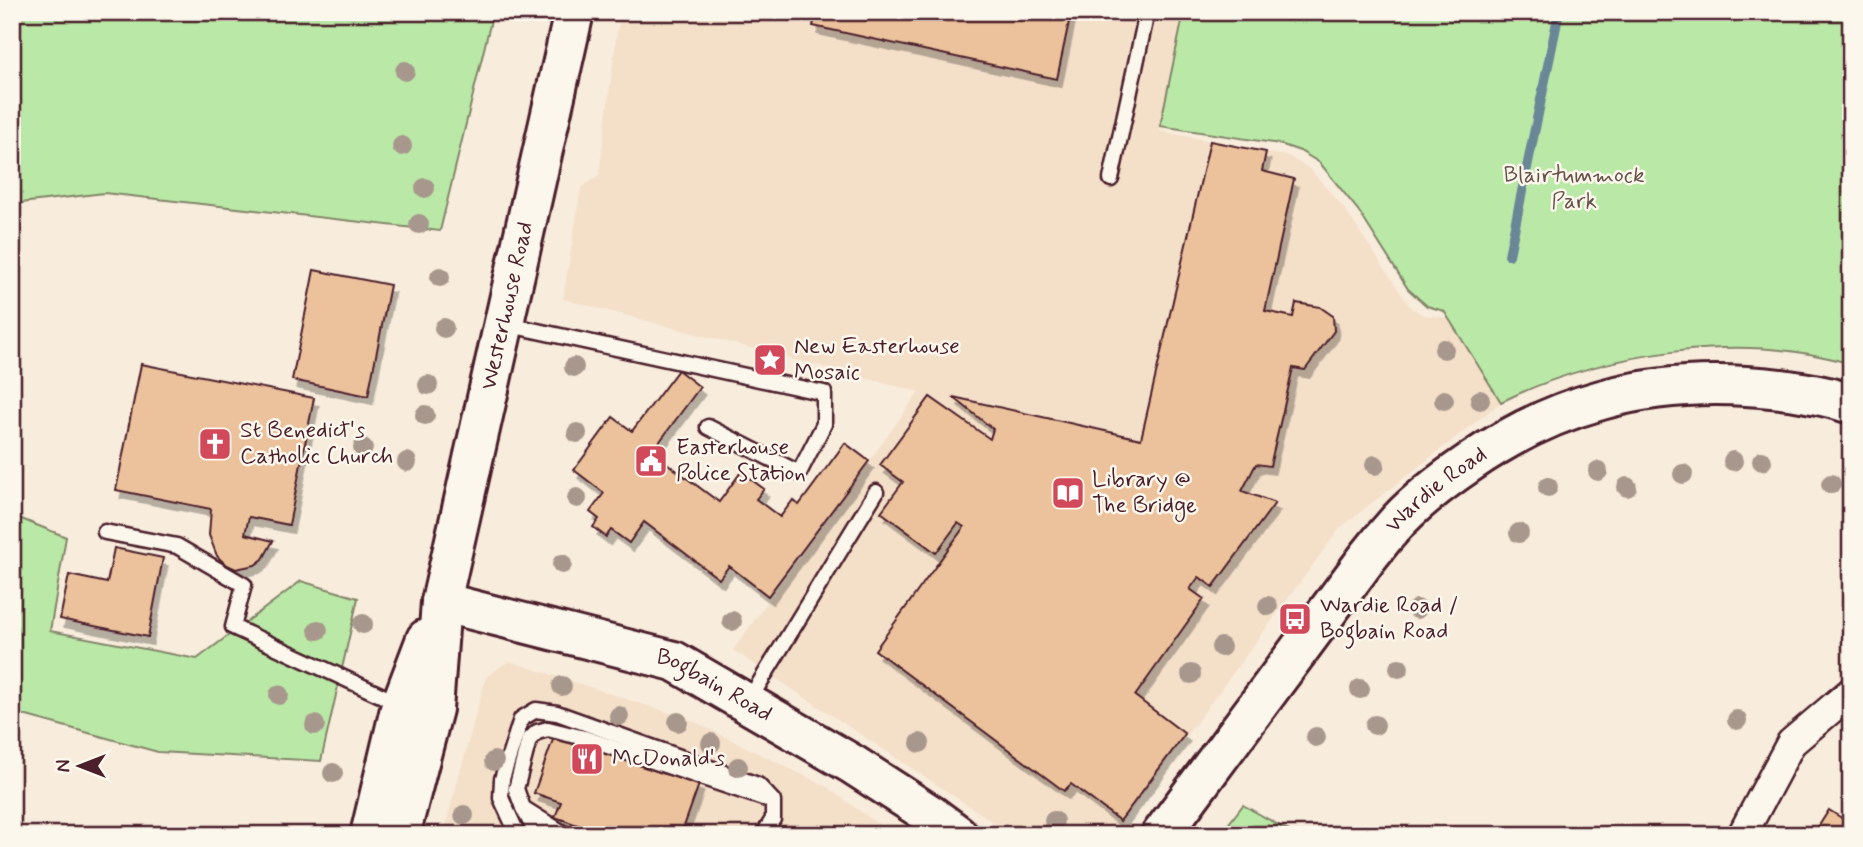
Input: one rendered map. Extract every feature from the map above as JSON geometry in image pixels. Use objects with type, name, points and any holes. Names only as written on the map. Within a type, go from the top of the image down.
[{"type":"street","name":"Westerhouse Road","points":[[389,832],[574,12]]},
{"type":"street","name":"Wardie Road","points":[[1161,835],[1368,556],[1399,519],[1437,485],[1520,430],[1589,402],[1626,393],[1717,384],[1804,392],[1851,404]]},
{"type":"street","name":"Bogbain Road","points":[[441,602],[674,661],[852,764],[957,835]]},
{"type":"street","points":[[1742,835],[1791,743],[1851,692]]},
{"type":"lane","points":[[1111,178],[1147,12]]},
{"type":"lane","points":[[504,324],[824,393],[824,424],[799,473],[709,427]]},
{"type":"lane","points":[[747,703],[876,492]]},
{"type":"lane","points":[[105,532],[177,546],[244,586],[233,627],[417,707]]},
{"type":"lane","points":[[518,835],[501,798],[502,779],[521,719],[536,710],[557,713],[758,785],[773,801],[773,819],[763,835]]},
{"type":"lane","points":[[537,835],[516,789],[530,740],[537,732],[548,729],[584,738],[773,801]]},
{"type":"lane","points":[[523,808],[566,835]]},
{"type":"shaded area","points":[[622,12],[1185,12],[1160,131],[1290,157],[1310,169],[1343,207],[1411,308],[1423,315],[1449,318],[1501,402],[1340,528],[1113,835],[1013,835],[733,650],[919,392],[563,299],[581,189],[599,175],[617,32]]},
{"type":"shaded area","points":[[509,661],[691,720],[827,787],[893,835],[443,835],[486,677]]},
{"type":"green space","points":[[12,12],[493,12],[440,231],[104,193],[12,204]]},
{"type":"green space","name":"Blairtummock Park","points":[[1184,12],[1851,12],[1851,364],[1809,354],[1765,349],[1719,348],[1673,352],[1627,359],[1582,371],[1501,402],[1444,311],[1427,306],[1408,289],[1358,210],[1320,163],[1300,151],[1280,144],[1160,126]]},
{"type":"green space","points":[[19,518],[66,537],[50,631],[197,659],[301,581],[358,598],[321,761],[158,752],[12,712],[12,573]]},
{"type":"green space","points":[[1243,805],[1296,835],[1220,835]]},
{"type":"building","points":[[816,12],[959,12],[980,17],[981,12],[1071,12],[1057,79],[813,26]]},
{"type":"building","points":[[1210,141],[1266,152],[1262,171],[1294,179],[1265,311],[1293,317],[1296,303],[1320,307],[1333,316],[1334,331],[1305,370],[1293,368],[1270,466],[1256,464],[1242,491],[1275,503],[1213,587],[1199,577],[1190,589],[1204,599],[1135,696],[1185,734],[1120,821],[1071,784],[1064,791],[875,650],[964,527],[958,523],[936,553],[881,512],[903,482],[880,465],[930,397],[990,439],[993,429],[953,397],[1141,439]]},
{"type":"building","points":[[314,270],[390,285],[368,396],[292,380]]},
{"type":"building","name":"St Benedict's Catholic Church","points":[[141,364],[314,398],[289,525],[249,517],[245,534],[273,541],[263,559],[255,565],[236,569],[217,556],[209,535],[211,509],[116,490]]},
{"type":"building","points":[[678,370],[700,387],[652,452],[719,502],[741,472],[764,489],[756,499],[780,517],[793,500],[799,505],[845,443],[869,461],[768,596],[729,566],[719,579],[644,522],[629,543],[611,530],[606,537],[593,527],[599,519],[590,512],[604,493],[574,470],[613,417],[632,431]]},
{"type":"building","points":[[114,548],[163,558],[148,637],[60,619],[69,575],[107,583]]},
{"type":"building","name":"McDonald's","points":[[555,734],[699,784],[681,835],[605,835],[555,817],[561,802],[534,793]]},
{"type":"building","points":[[1829,810],[1851,824],[1851,835],[1813,835]]},
{"type":"waterway","points":[[1509,255],[1559,12]]},
{"type":"place","name":"New Easterhouse Mosaic","points":[[770,360]]},
{"type":"place","name":"St Benedict's Catholic Church","points":[[215,444]]},
{"type":"place","name":"Easterhouse Police Station","points":[[651,461]]},
{"type":"place","name":"Library @ The Bridge","points":[[1068,493]]},
{"type":"place","name":"Wardie Road / Bogbain Road","points":[[1295,619]]},
{"type":"place","name":"McDonald's","points":[[587,759]]}]
